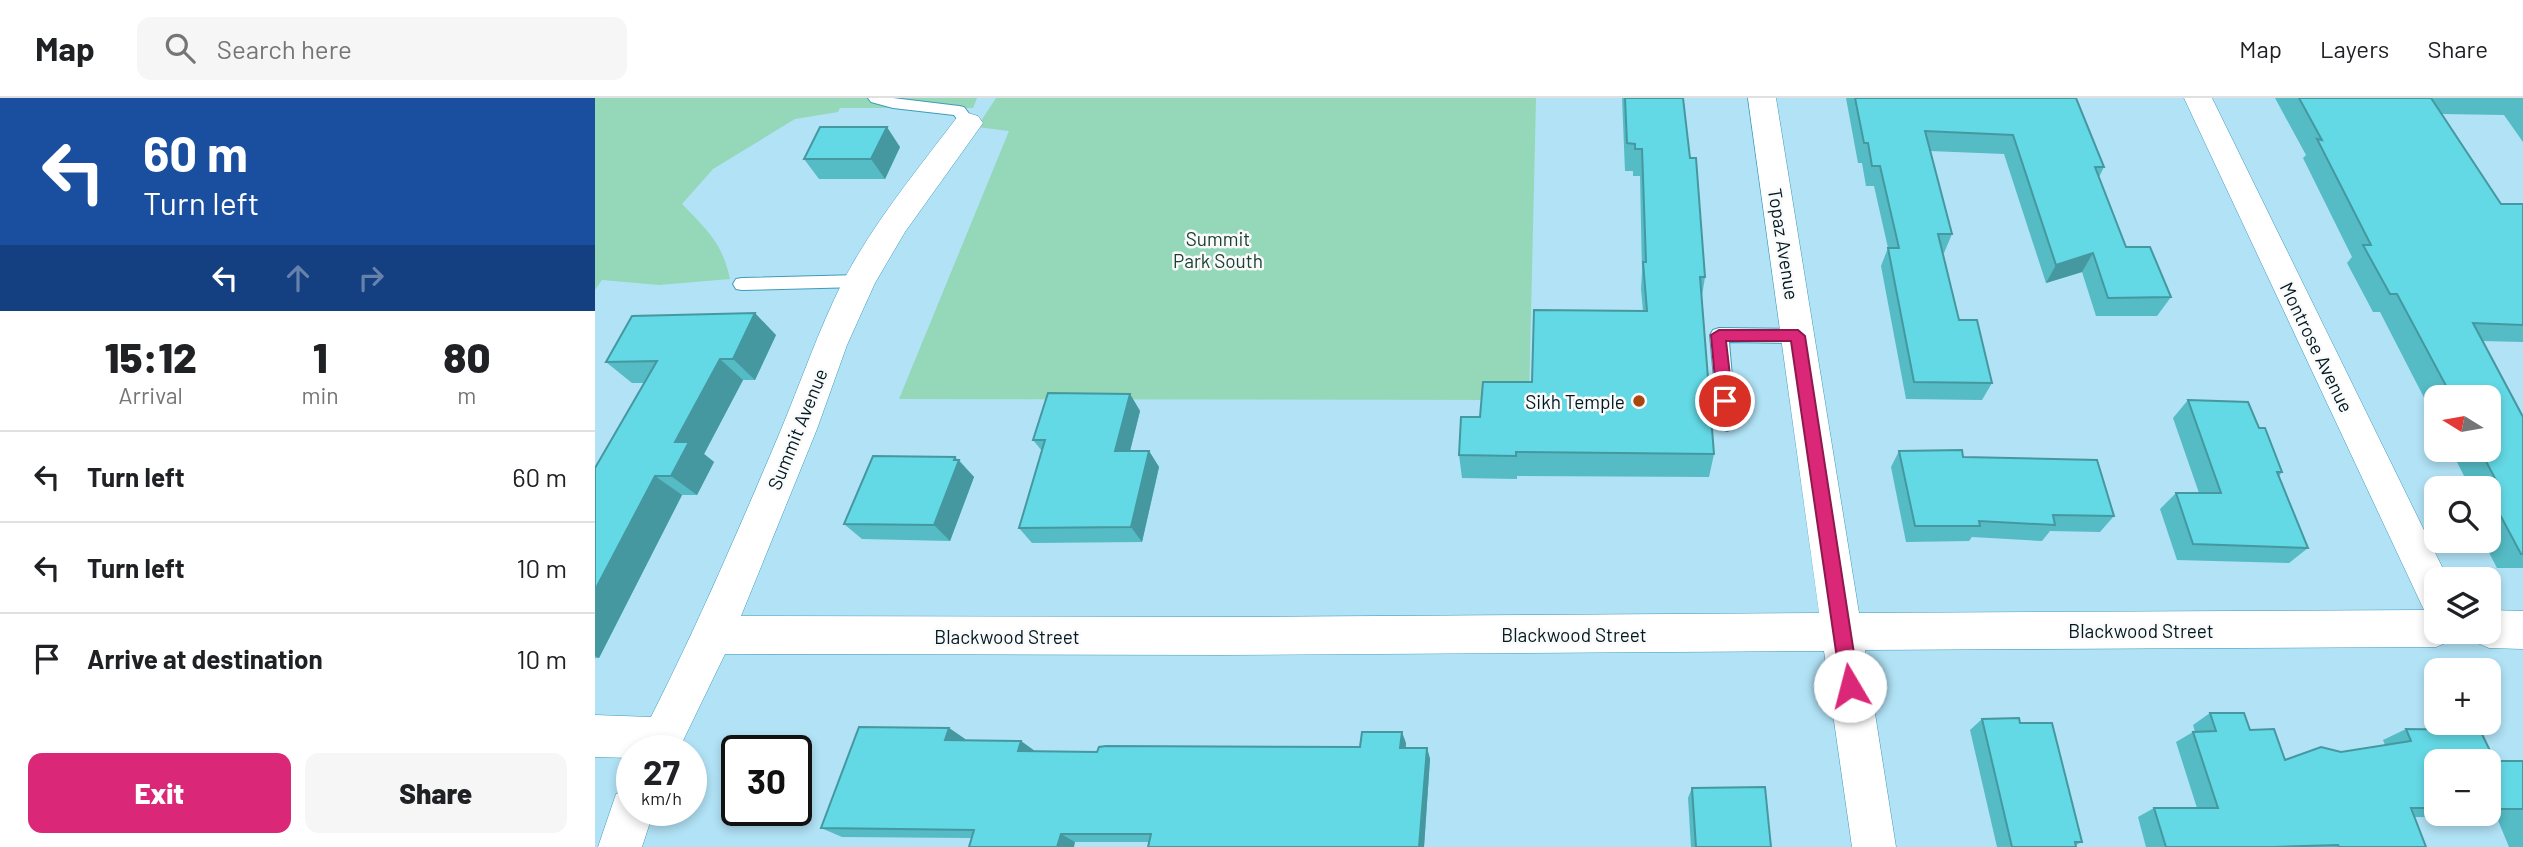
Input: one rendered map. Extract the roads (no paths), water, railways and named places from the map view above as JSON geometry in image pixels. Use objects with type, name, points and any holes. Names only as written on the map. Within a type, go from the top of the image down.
[{"type":"street","name":"Topaz Avenue","points":[[1762,98],[1874,847]]},
{"type":"street","name":"Montrose Avenue","points":[[2198,98],[2424,571]]},
{"type":"street","name":"Summit Avenue","points":[[663,735],[713,635],[799,429],[830,345],[860,281],[894,224],[968,123]]},
{"type":"street","name":"Blackwood Street","points":[[713,635],[2424,628]]},
{"type":"street","points":[[2501,629],[2523,629]]},
{"type":"street","points":[[595,736],[616,739]]},
{"type":"street","points":[[619,847],[626,826]]},
{"type":"lane","points":[[876,98],[893,103],[959,111],[968,123]]},
{"type":"lane","points":[[742,285],[860,281]]},
{"type":"lane","points":[[1727,423],[1719,335],[1798,336]]},
{"type":"place","name":"Sikh Temple","points":[[1639,401]]},
{"type":"park label","name":"Summit Park South","points":[[1218,249]]}]
